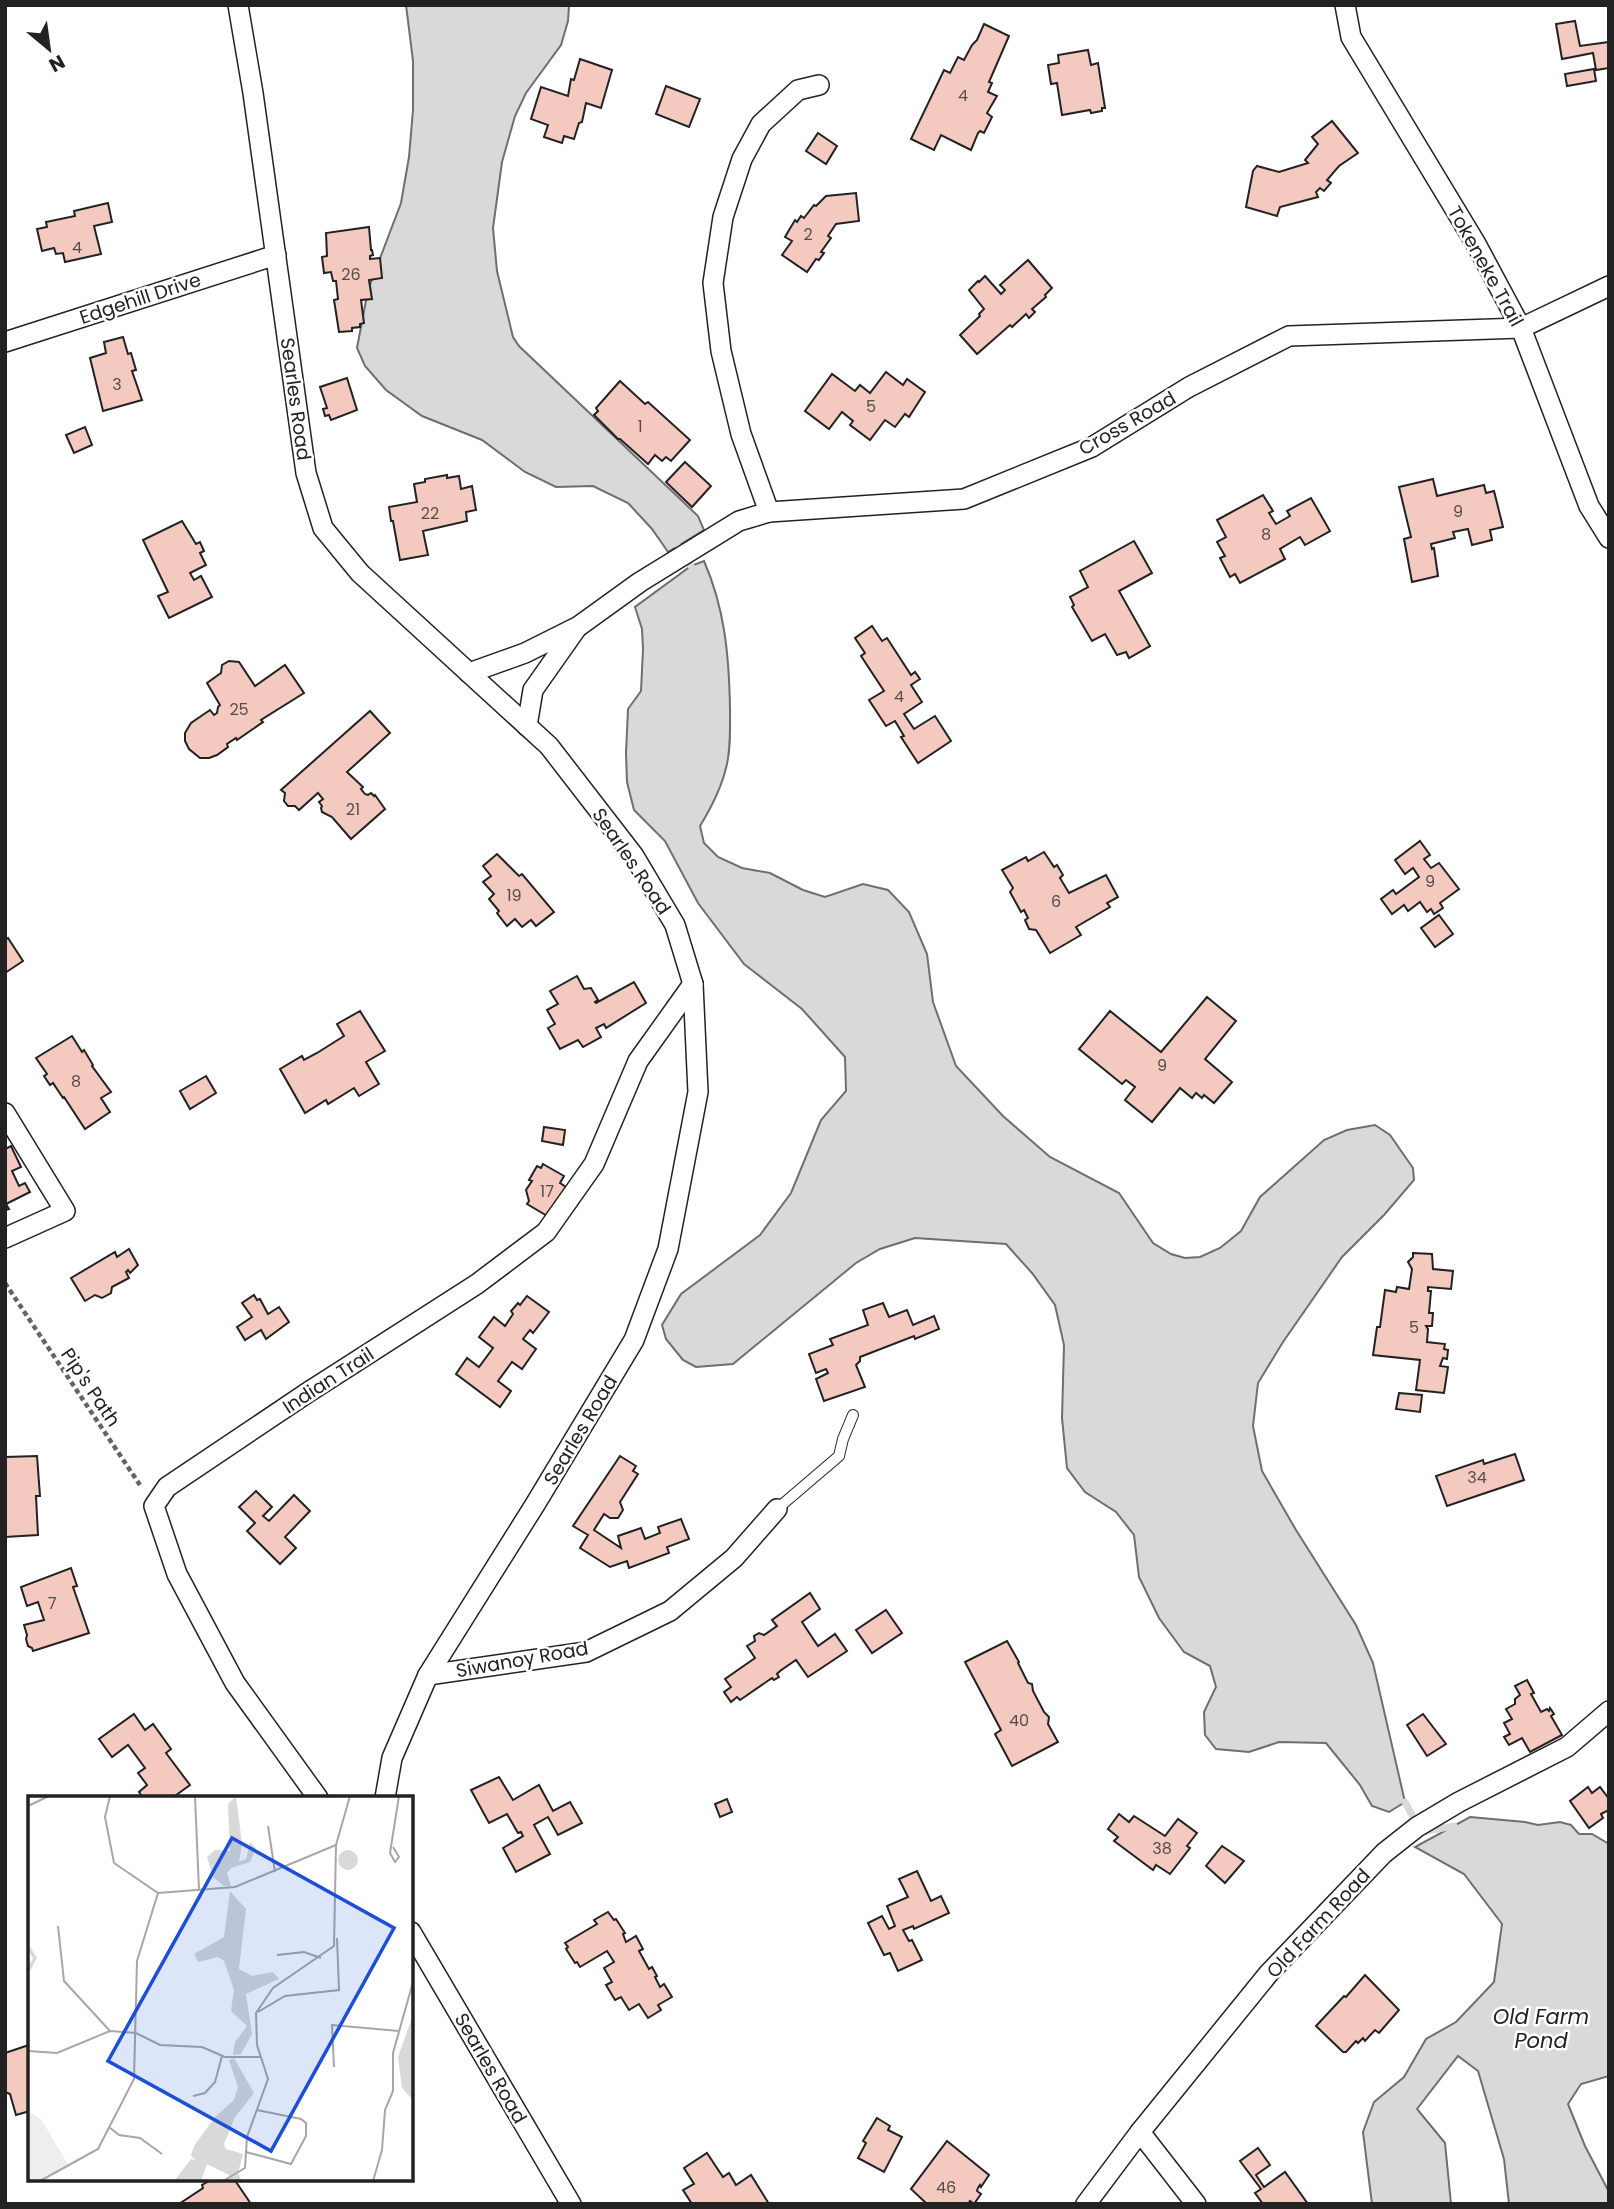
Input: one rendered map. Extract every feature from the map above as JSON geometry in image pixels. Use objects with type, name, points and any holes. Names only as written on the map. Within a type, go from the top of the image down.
[{"type":"street","name":"Searles Road","points":[[238,5],[306,473],[323,528],[360,573],[549,747],[634,856],[675,925],[693,984],[698,1092],[668,1250],[634,1340],[429,1675],[392,1758],[385,1796]]},
{"type":"street","name":"Tokeneke Trail","points":[[1345,5],[1351,37],[1476,244],[1521,328],[1589,506],[1609,538]]},
{"type":"street","points":[[769,512],[738,422],[721,351],[713,283],[723,218],[742,159],[761,124],[798,90],[819,85]]},
{"type":"street","name":"Edgehill Drive","points":[[5,342],[275,255]]},
{"type":"street","name":"Cross Road","points":[[469,673],[525,653],[579,626],[640,582],[739,521],[769,512],[964,499],[1092,447],[1189,387],[1289,336],[1521,328],[1609,286]]},
{"type":"street","name":"Cross Road","points":[[527,726],[533,690],[579,626]]},
{"type":"street","name":"Indian Trail","points":[[154,1506],[167,1487],[477,1284],[546,1232],[594,1164],[638,1061],[693,984]]},
{"type":"street","points":[[5,1113],[65,1211],[5,1238]]},
{"type":"street","points":[[154,1506],[177,1574],[235,1683],[317,1796]]},
{"type":"street","name":"Siwanoy Road","points":[[429,1675],[586,1652],[670,1611],[734,1558],[776,1509]]},
{"type":"street","name":"Old Farm Road","points":[[1086,2204],[1140,2132],[1269,1973],[1384,1853],[1417,1826],[1567,1747],[1609,1711]]},
{"type":"street","name":"Searles Road","points":[[413,1935],[571,2204]]},
{"type":"street","points":[[1140,2132],[1196,2204]]},
{"type":"lane","points":[[776,1509],[839,1456],[853,1415]]},
{"type":"path","name":"Pip's Path","points":[[5,1283],[154,1506]]},
{"type":"water","points":[[406,5],[569,5],[568,21],[561,45],[526,93],[515,116],[502,162],[493,228],[497,271],[513,337],[519,346],[698,516],[704,530],[668,552],[652,529],[628,503],[593,486],[556,487],[525,472],[482,440],[422,416],[386,390],[365,366],[357,348],[368,290],[401,203],[409,157],[413,61]]},
{"type":"water","points":[[704,561],[717,597],[725,633],[730,723],[729,754],[724,776],[700,826],[704,843],[718,857],[742,868],[770,873],[803,890],[825,897],[863,884],[888,890],[909,912],[927,954],[933,1002],[956,1066],[1003,1116],[1050,1157],[1119,1193],[1153,1243],[1171,1254],[1185,1258],[1200,1257],[1220,1248],[1241,1231],[1260,1197],[1324,1140],[1347,1130],[1375,1125],[1390,1135],[1413,1168],[1414,1180],[1342,1257],[1283,1342],[1258,1383],[1253,1426],[1262,1471],[1356,1625],[1373,1663],[1405,1802],[1389,1812],[1372,1806],[1360,1785],[1326,1743],[1279,1742],[1249,1752],[1216,1749],[1205,1735],[1204,1712],[1216,1687],[1210,1666],[1184,1652],[1159,1618],[1139,1577],[1134,1535],[1116,1512],[1085,1492],[1067,1468],[1062,1418],[1064,1345],[1055,1305],[1032,1273],[1006,1244],[915,1238],[880,1249],[856,1263],[733,1364],[696,1367],[683,1360],[666,1339],[662,1325],[681,1294],[760,1235],[791,1193],[821,1120],[846,1091],[845,1057],[802,1009],[744,964],[698,903],[665,841],[634,810],[627,782],[626,753],[628,709],[641,691],[642,629],[635,607],[691,566]]},
{"type":"water","name":"Old Farm Pond","points":[[1470,1817],[1538,1825],[1560,1822],[1571,1825],[1579,1834],[1592,1834],[1609,1844],[1609,2076],[1581,2084],[1568,2104],[1585,2146],[1609,2192],[1609,2204],[1509,2204],[1504,2159],[1478,2071],[1458,2056],[1417,2109],[1445,2143],[1451,2204],[1372,2204],[1363,2132],[1374,2102],[1404,2077],[1426,2039],[1456,2022],[1494,1982],[1502,1924],[1464,1874],[1415,1847]]},
{"type":"building","points":[[1575,21],[1580,46],[1609,42],[1609,68],[1596,70],[1593,53],[1562,59],[1556,24]]},
{"type":"building","points":[[984,24],[1009,36],[989,82],[992,83],[988,92],[997,96],[987,113],[992,117],[984,133],[978,133],[971,150],[941,135],[934,150],[911,139],[944,70],[950,73],[958,57],[964,60]]},
{"type":"building","points":[[1088,50],[1091,65],[1098,63],[1105,108],[1091,113],[1090,110],[1062,115],[1057,83],[1051,84],[1048,65],[1059,63],[1058,55]]},
{"type":"building","points":[[580,59],[612,70],[601,108],[586,103],[582,122],[579,123],[574,139],[564,136],[562,143],[544,137],[548,125],[531,119],[541,87],[568,96],[571,79],[574,80]]},
{"type":"building","points":[[1594,69],[1596,81],[1567,86],[1565,74]]},
{"type":"building","points":[[666,86],[700,99],[689,127],[656,114]]},
{"type":"building","points":[[1332,121],[1358,153],[1339,166],[1327,180],[1331,183],[1324,191],[1320,188],[1316,192],[1318,197],[1280,207],[1277,216],[1246,207],[1253,171],[1257,166],[1279,172],[1308,163],[1305,160],[1318,144],[1312,137]]},
{"type":"building","points":[[818,133],[837,146],[826,164],[806,151]]},
{"type":"building","points":[[856,193],[859,221],[836,224],[828,236],[831,238],[821,252],[824,253],[807,272],[782,255],[792,241],[785,237],[795,220],[797,222],[801,216],[804,218],[814,205],[826,196]]},
{"type":"building","points":[[108,203],[112,222],[94,226],[101,254],[65,262],[63,253],[56,254],[54,248],[42,251],[37,229],[47,227],[46,222],[75,216],[74,211]]},
{"type":"building","points":[[369,227],[373,255],[370,259],[380,258],[382,278],[369,280],[372,299],[361,300],[364,323],[360,324],[360,327],[352,328],[352,331],[339,332],[334,300],[338,299],[336,281],[333,281],[331,272],[324,273],[322,257],[327,256],[326,233]]},
{"type":"building","points":[[1028,260],[1052,288],[1032,309],[1035,312],[1029,318],[1026,314],[1012,327],[1010,325],[977,354],[960,335],[984,309],[969,290],[985,276],[1001,294],[1005,290],[1000,285]]},
{"type":"building","points":[[123,337],[128,354],[131,353],[136,370],[132,371],[142,400],[103,411],[90,358],[106,353],[104,342]]},
{"type":"building","points":[[886,372],[903,385],[907,379],[925,392],[909,417],[905,414],[895,427],[885,420],[870,440],[850,425],[853,421],[842,412],[829,429],[805,411],[832,374],[855,391],[860,385],[870,393]]},
{"type":"building","points":[[347,378],[357,410],[331,420],[329,415],[325,416],[323,409],[327,408],[320,387]]},
{"type":"building","points":[[620,381],[690,440],[671,461],[666,457],[662,461],[655,455],[648,464],[594,415],[598,411],[596,408]]},
{"type":"building","points":[[85,427],[92,445],[74,453],[66,435]]},
{"type":"building","points":[[685,462],[711,486],[692,507],[666,482]]},
{"type":"building","points":[[447,475],[447,478],[459,476],[461,489],[472,486],[476,510],[466,512],[467,521],[423,531],[428,555],[400,560],[389,507],[417,502],[414,484]]},
{"type":"building","points":[[1433,479],[1437,496],[1484,485],[1486,493],[1494,491],[1503,527],[1490,530],[1492,540],[1472,545],[1468,529],[1453,532],[1455,538],[1431,544],[1438,576],[1412,582],[1404,539],[1411,537],[1399,487]]},
{"type":"building","points":[[1263,495],[1273,511],[1269,513],[1276,524],[1290,516],[1287,511],[1311,498],[1330,531],[1305,545],[1300,537],[1280,549],[1285,559],[1240,583],[1235,574],[1230,577],[1220,558],[1225,556],[1217,542],[1226,537],[1217,520]]},
{"type":"building","points":[[182,521],[196,544],[200,542],[204,551],[200,553],[206,565],[190,573],[194,580],[201,576],[212,597],[169,618],[158,596],[168,592],[143,540]]},
{"type":"building","points":[[1134,541],[1152,573],[1119,591],[1150,646],[1129,658],[1126,652],[1117,655],[1105,634],[1092,641],[1072,607],[1074,605],[1070,597],[1088,587],[1080,571]]},
{"type":"building","points":[[872,626],[882,641],[887,638],[911,675],[915,672],[920,679],[911,685],[922,702],[904,714],[914,729],[935,716],[951,741],[918,763],[901,737],[904,736],[895,721],[886,726],[869,700],[884,691],[861,656],[865,653],[855,638]]},
{"type":"building","points":[[229,661],[239,662],[255,686],[285,665],[304,693],[261,720],[263,722],[237,740],[236,738],[227,744],[228,747],[217,755],[200,758],[189,749],[185,733],[191,723],[210,710],[214,715],[217,713],[220,705],[207,683],[221,673],[222,665]]},
{"type":"building","points":[[370,711],[390,733],[347,772],[363,787],[361,789],[365,794],[375,795],[385,809],[351,839],[332,817],[322,812],[319,802],[323,799],[318,793],[299,810],[295,806],[288,806],[284,801],[285,793],[281,790]]},
{"type":"building","points":[[1420,841],[1430,855],[1424,859],[1431,868],[1439,863],[1459,889],[1440,903],[1443,908],[1434,914],[1431,909],[1427,912],[1420,902],[1408,911],[1404,905],[1392,914],[1381,899],[1393,890],[1396,894],[1419,877],[1413,868],[1405,874],[1395,860]]},
{"type":"building","points":[[1044,852],[1054,867],[1057,865],[1063,875],[1060,878],[1069,893],[1106,875],[1118,897],[1107,903],[1110,907],[1076,927],[1081,935],[1050,953],[1036,930],[1029,929],[1025,920],[1028,918],[1024,910],[1021,912],[1010,892],[1013,888],[1002,870],[1026,857],[1028,861]]},
{"type":"building","points":[[497,854],[519,876],[522,874],[554,912],[536,926],[531,920],[522,927],[515,919],[507,926],[489,899],[494,894],[483,882],[491,876],[483,866]]},
{"type":"building","points":[[1439,915],[1453,934],[1435,947],[1421,928]]},
{"type":"building","points":[[8,938],[23,961],[5,973],[5,940]]},
{"type":"building","points":[[577,976],[584,989],[591,988],[598,1000],[596,1003],[634,982],[646,1003],[606,1028],[604,1024],[596,1028],[601,1037],[583,1047],[578,1040],[560,1049],[548,1028],[555,1024],[547,1010],[558,1004],[550,991]]},
{"type":"building","points":[[1207,997],[1236,1021],[1205,1059],[1232,1082],[1214,1103],[1204,1095],[1202,1098],[1196,1093],[1192,1098],[1180,1088],[1152,1122],[1125,1100],[1135,1087],[1126,1080],[1122,1084],[1079,1049],[1110,1011],[1161,1052]]},
{"type":"building","points":[[360,1011],[385,1051],[366,1062],[379,1084],[359,1096],[354,1088],[328,1104],[326,1100],[305,1113],[280,1069],[302,1056],[304,1060],[344,1036],[337,1024]]},
{"type":"building","points":[[72,1036],[111,1092],[101,1098],[110,1112],[85,1129],[53,1083],[50,1085],[44,1076],[47,1074],[36,1058]]},
{"type":"building","points":[[206,1076],[216,1093],[190,1109],[180,1091]]},
{"type":"building","points":[[544,1127],[565,1130],[563,1145],[542,1141]]},
{"type":"building","points":[[11,1146],[21,1167],[12,1171],[19,1186],[25,1183],[30,1192],[6,1204],[9,1209],[5,1210],[5,1149]]},
{"type":"building","points":[[543,1164],[564,1176],[560,1183],[572,1191],[549,1217],[527,1204],[529,1201],[526,1190],[532,1181],[529,1180],[537,1166],[541,1168]]},
{"type":"building","points":[[129,1249],[138,1265],[130,1273],[128,1270],[126,1272],[129,1278],[112,1287],[111,1293],[102,1298],[95,1295],[85,1301],[71,1278],[115,1252],[117,1257]]},
{"type":"building","points":[[1413,1253],[1432,1254],[1433,1269],[1453,1271],[1451,1289],[1428,1287],[1428,1291],[1431,1291],[1429,1313],[1433,1313],[1432,1326],[1426,1326],[1427,1342],[1445,1344],[1444,1349],[1448,1350],[1447,1359],[1443,1358],[1440,1366],[1448,1367],[1444,1393],[1416,1390],[1420,1360],[1373,1355],[1385,1290],[1396,1292],[1397,1287],[1409,1289],[1412,1269],[1408,1262]]},
{"type":"building","points":[[254,1295],[257,1300],[260,1299],[268,1314],[279,1307],[289,1322],[266,1339],[261,1330],[245,1340],[237,1327],[252,1317],[242,1303]]},
{"type":"building","points":[[527,1296],[549,1312],[533,1333],[530,1330],[523,1339],[536,1349],[522,1369],[512,1362],[498,1381],[511,1391],[500,1407],[456,1374],[467,1358],[479,1367],[493,1348],[479,1337],[494,1317],[505,1326],[513,1314],[511,1311]]},
{"type":"building","points":[[883,1303],[889,1317],[907,1310],[913,1325],[934,1316],[939,1329],[860,1357],[856,1365],[865,1387],[824,1401],[816,1379],[828,1373],[826,1369],[816,1373],[809,1354],[833,1345],[830,1339],[868,1325],[863,1310]]},
{"type":"building","points":[[1399,1393],[1422,1395],[1420,1412],[1396,1409]]},
{"type":"building","points":[[1515,1454],[1524,1480],[1447,1506],[1436,1476],[1483,1460],[1484,1464]]},
{"type":"building","points":[[37,1456],[40,1496],[36,1496],[38,1535],[5,1537],[5,1457]]},
{"type":"building","points":[[620,1456],[636,1466],[633,1471],[638,1474],[620,1502],[623,1510],[618,1518],[610,1518],[604,1514],[594,1530],[621,1548],[618,1536],[641,1528],[645,1539],[660,1533],[658,1527],[681,1519],[689,1539],[667,1547],[669,1553],[629,1568],[627,1561],[610,1567],[580,1548],[588,1535],[573,1526]]},
{"type":"building","points":[[256,1491],[272,1507],[263,1516],[269,1521],[294,1495],[310,1511],[285,1537],[296,1548],[280,1564],[247,1531],[255,1523],[239,1507]]},
{"type":"building","points":[[71,1568],[77,1586],[73,1587],[89,1633],[33,1651],[28,1646],[24,1625],[44,1620],[38,1602],[27,1606],[21,1587]]},
{"type":"building","points":[[810,1593],[820,1609],[802,1622],[818,1646],[835,1634],[847,1651],[808,1677],[796,1660],[777,1674],[779,1677],[774,1680],[772,1678],[740,1700],[737,1697],[731,1702],[724,1692],[731,1687],[725,1679],[755,1658],[747,1646],[755,1641],[754,1636],[759,1633],[764,1635],[777,1626],[772,1620]]},
{"type":"building","points":[[886,1610],[902,1633],[872,1653],[856,1630]]},
{"type":"building","points":[[1007,1641],[1049,1717],[1048,1724],[1058,1742],[1012,1766],[995,1734],[1001,1730],[965,1662]]},
{"type":"building","points":[[1527,1680],[1541,1712],[1547,1709],[1549,1711],[1550,1708],[1554,1714],[1551,1716],[1562,1735],[1530,1752],[1522,1738],[1509,1745],[1504,1737],[1510,1734],[1504,1723],[1512,1719],[1506,1709],[1515,1704],[1515,1699],[1520,1695],[1515,1686]]},
{"type":"building","points":[[134,1714],[145,1730],[153,1724],[171,1749],[166,1753],[190,1785],[175,1796],[142,1796],[139,1792],[147,1785],[138,1773],[145,1768],[128,1745],[112,1757],[99,1739]]},
{"type":"building","points":[[1423,1714],[1446,1744],[1427,1756],[1407,1725]]},
{"type":"building","points":[[499,1777],[513,1800],[539,1785],[553,1811],[570,1802],[582,1823],[558,1835],[548,1817],[534,1825],[550,1854],[516,1872],[503,1848],[523,1836],[521,1832],[518,1833],[507,1814],[489,1823],[471,1790]]},
{"type":"building","points":[[1588,1787],[1592,1793],[1600,1787],[1609,1799],[1609,1810],[1601,1814],[1603,1818],[1589,1828],[1570,1801]]},
{"type":"building","points":[[727,1799],[732,1812],[720,1817],[715,1804]]},
{"type":"building","points":[[1119,1814],[1129,1822],[1134,1816],[1165,1836],[1178,1819],[1197,1833],[1187,1846],[1190,1848],[1170,1874],[1156,1865],[1153,1870],[1114,1841],[1118,1837],[1108,1829]]},
{"type":"building","points":[[1222,1846],[1244,1861],[1225,1883],[1206,1866]]},
{"type":"building","points":[[917,1871],[931,1901],[941,1896],[949,1913],[914,1929],[913,1926],[903,1930],[909,1941],[912,1940],[922,1960],[898,1971],[890,1953],[884,1955],[868,1923],[882,1916],[889,1929],[895,1926],[887,1906],[908,1897],[899,1879]]},
{"type":"building","points":[[608,1912],[625,1933],[626,1942],[636,1936],[643,1949],[639,1951],[649,1969],[652,1967],[660,1987],[664,1984],[672,1997],[658,2005],[661,2010],[648,2018],[639,2004],[629,2010],[621,1997],[615,2000],[606,1985],[612,1982],[604,1968],[614,1962],[607,1951],[580,1967],[566,1949],[568,1947],[565,1943],[597,1924],[594,1920]]},
{"type":"building","points":[[1365,1975],[1399,2010],[1379,2033],[1375,2030],[1365,2041],[1363,2038],[1358,2043],[1356,2041],[1343,2052],[1316,2026]]},
{"type":"building","points":[[28,2045],[28,2112],[16,2115],[10,2094],[5,2092],[5,2053]]},
{"type":"building","points":[[877,2118],[890,2126],[888,2130],[902,2137],[884,2172],[858,2158],[866,2143],[863,2141]]},
{"type":"building","points":[[947,2141],[989,2175],[978,2188],[977,2191],[981,2194],[974,2204],[970,2201],[968,2204],[927,2204],[911,2189]]},
{"type":"building","points":[[1258,2148],[1270,2165],[1256,2175],[1264,2187],[1285,2172],[1308,2204],[1263,2204],[1255,2193],[1261,2189],[1240,2161]]},
{"type":"building","points":[[707,2153],[723,2177],[729,2173],[736,2185],[751,2175],[769,2204],[692,2204],[683,2190],[694,2184],[684,2168]]},
{"type":"building","points":[[235,2181],[251,2204],[179,2204],[203,2188],[202,2185],[207,2182]]},
{"type":"waterway","points":[[678,546],[691,566]]},
{"type":"waterway","points":[[1405,1802],[1421,1832],[1454,1826]]}]
